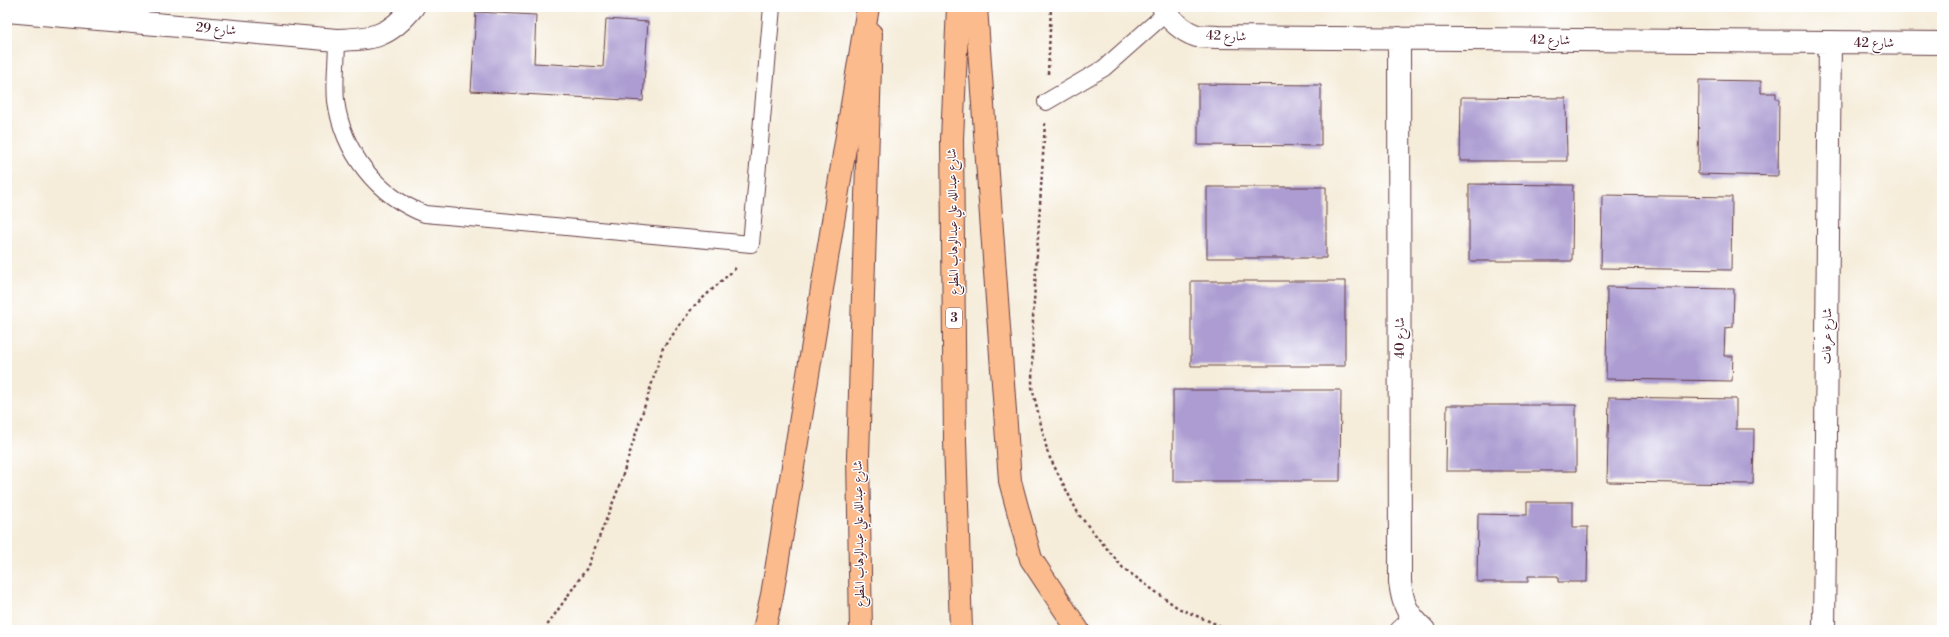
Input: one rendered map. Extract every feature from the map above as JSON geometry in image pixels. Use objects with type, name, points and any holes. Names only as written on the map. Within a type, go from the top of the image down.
[{"type":"main road","points":[[764,630],[772,595],[868,7]]},
{"type":"main road","name":"شارع عبدالله علي عبدالوهاب المطوع","points":[[861,630],[858,457],[872,7]]},
{"type":"main road","name":"شارع عبدالله علي عبدالوهاب المطوع","points":[[958,7],[952,147],[956,441],[961,630]]},
{"type":"main road","points":[[976,7],[1010,482],[1031,559],[1078,630]]},
{"type":"street","name":"شارع 29","points":[[7,11],[337,40],[367,40],[383,34],[402,21],[413,7]]},
{"type":"street","name":"شارع 42","points":[[1165,10],[1179,26],[1197,36],[1942,43]]},
{"type":"street","name":"شارع 40","points":[[1399,38],[1400,582],[1403,604],[1411,626]]},
{"type":"street","name":"شارع عرفات","points":[[1824,630],[1830,42]]},
{"type":"lane","points":[[337,40],[336,101],[342,127],[352,152],[368,174],[387,194],[410,208],[424,214],[751,244],[772,7]]},
{"type":"lane","points":[[1046,102],[1104,68],[1165,10]]},
{"type":"path","points":[[1051,7],[1033,318],[1032,387],[1048,454],[1079,515],[1123,568],[1178,608],[1230,630]]},
{"type":"path","points":[[544,630],[587,568],[619,488],[663,348],[693,307],[740,265],[751,244]]},
{"type":"building","points":[[476,12],[536,15],[534,63],[603,67],[606,19],[648,22],[643,101],[471,91]]},
{"type":"building","points":[[1699,80],[1761,81],[1761,93],[1776,93],[1776,99],[1779,99],[1778,176],[1698,174]]},
{"type":"building","points":[[1198,84],[1321,85],[1321,146],[1198,145]]},
{"type":"building","points":[[1461,97],[1566,98],[1567,161],[1460,161]]},
{"type":"building","points":[[1469,184],[1573,185],[1572,261],[1469,261]]},
{"type":"building","points":[[1207,187],[1326,187],[1326,258],[1207,258]]},
{"type":"building","points":[[1602,195],[1732,197],[1731,270],[1601,268]]},
{"type":"building","points":[[1191,281],[1345,281],[1345,366],[1191,366]]},
{"type":"building","points":[[1607,287],[1734,289],[1733,327],[1725,328],[1724,356],[1733,356],[1732,381],[1606,379]]},
{"type":"building","points":[[1173,390],[1341,390],[1340,481],[1173,481]]},
{"type":"building","points":[[1609,397],[1736,399],[1736,429],[1754,429],[1753,484],[1607,482]]},
{"type":"building","points":[[1447,405],[1576,405],[1576,471],[1446,471]]},
{"type":"building","points":[[1527,502],[1573,502],[1573,527],[1588,527],[1587,582],[1558,582],[1558,576],[1528,576],[1528,582],[1477,582],[1478,514],[1527,515]]}]
